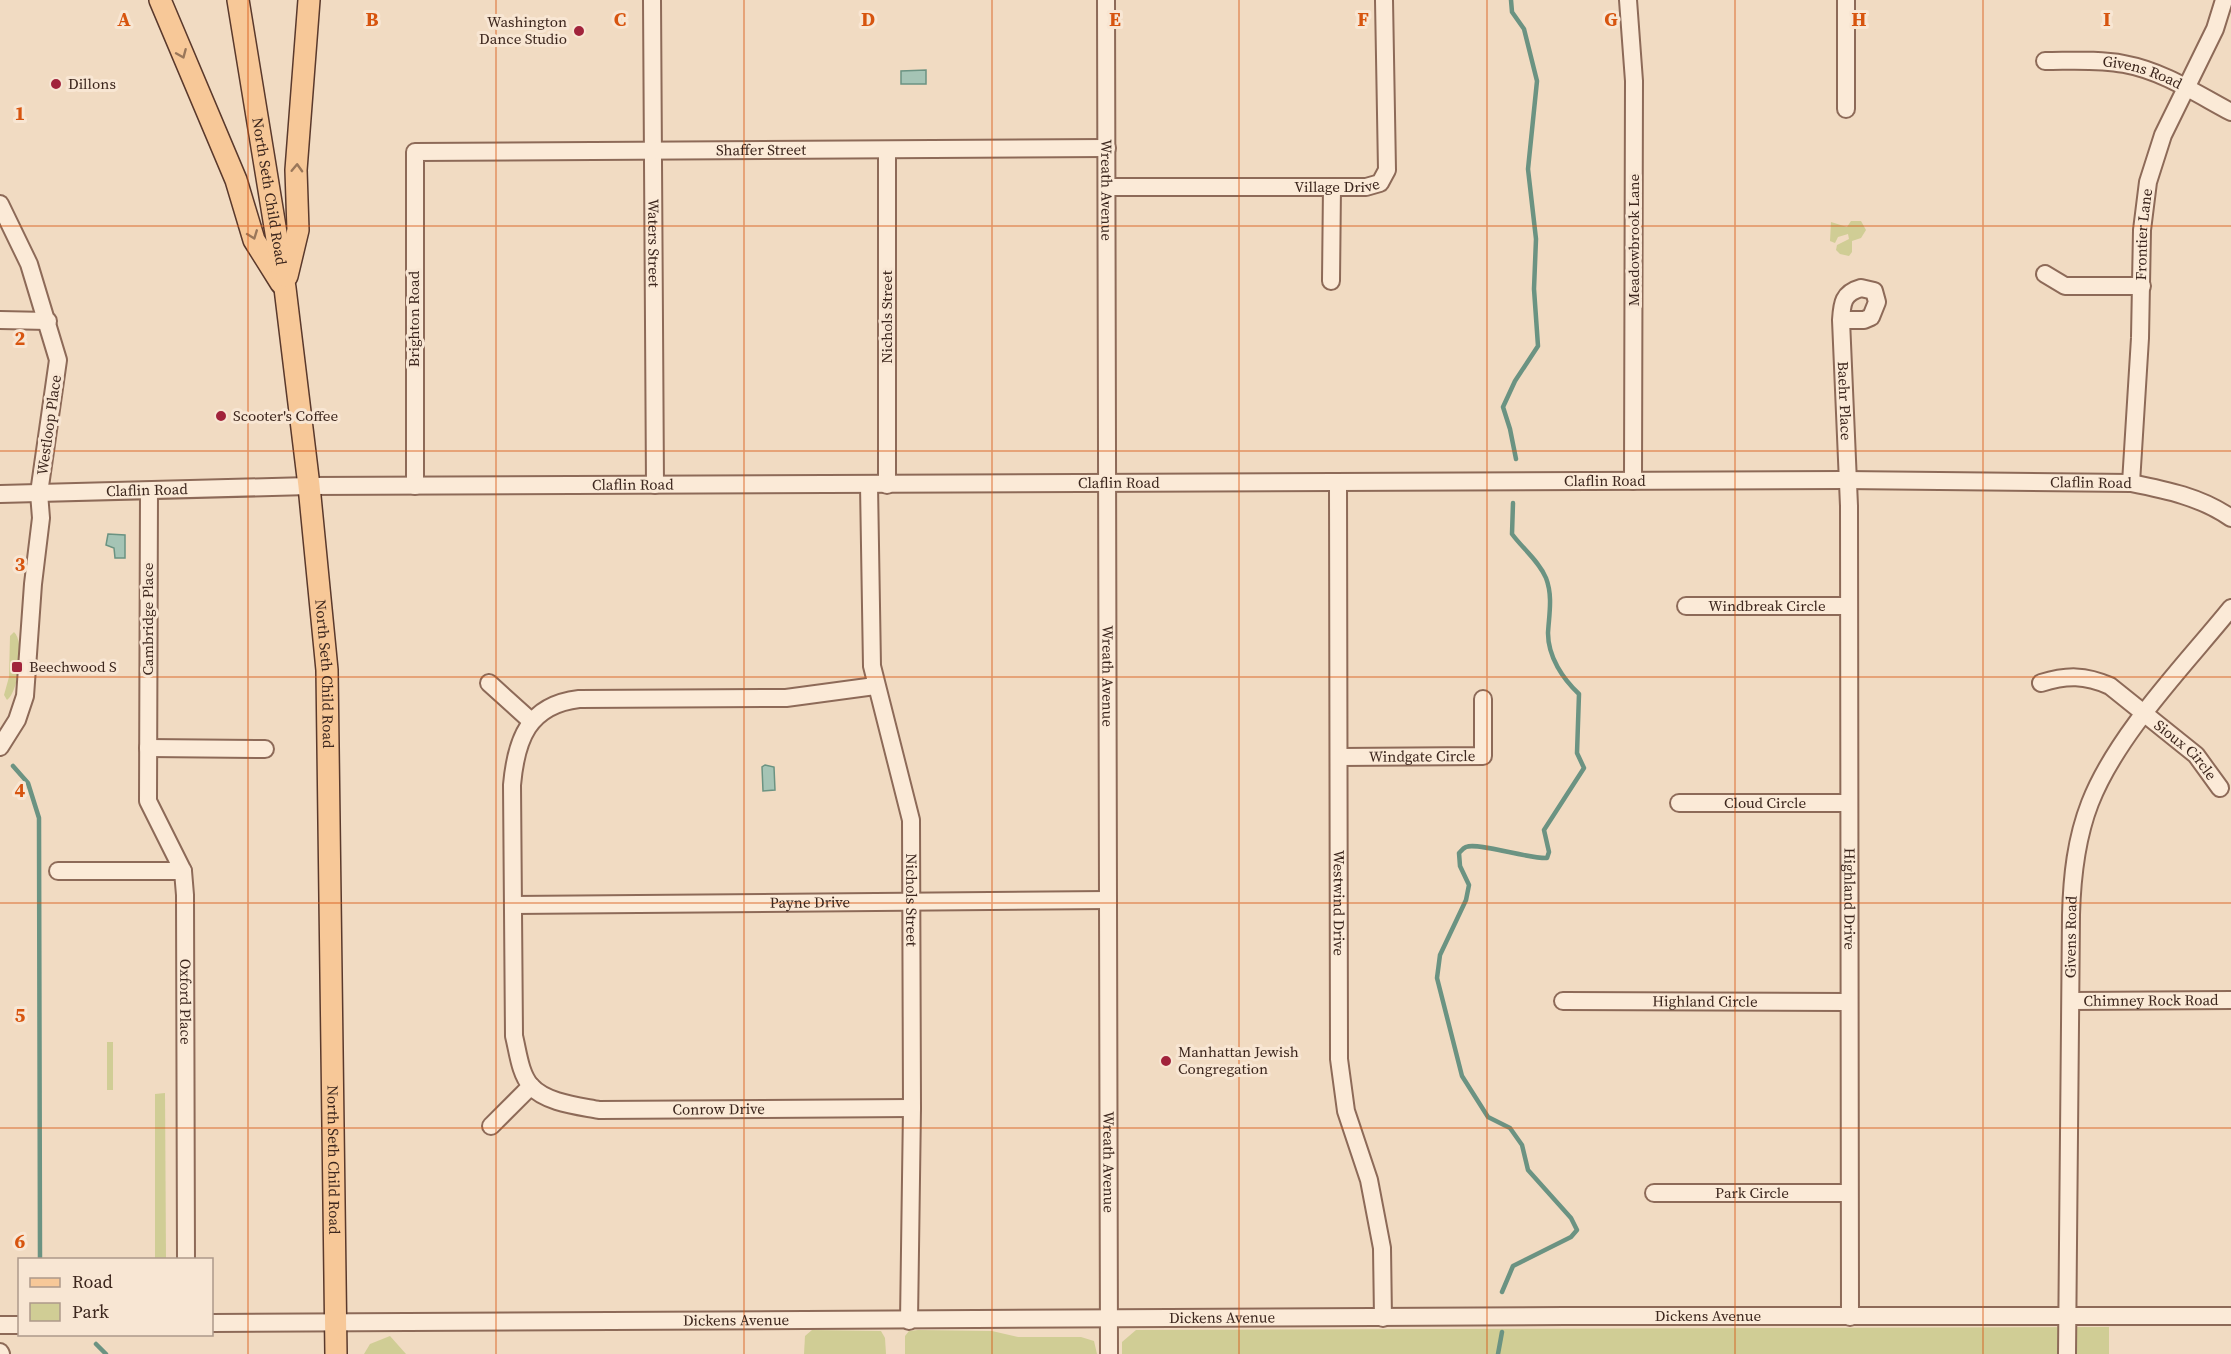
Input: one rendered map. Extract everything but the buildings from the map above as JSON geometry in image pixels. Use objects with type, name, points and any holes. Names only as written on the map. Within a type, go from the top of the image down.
[{"type":"main road","points":[[160,0],[236,180],[254,240],[285,288]]},
{"type":"main road","name":"North Seth Child Road","points":[[238,0],[285,288],[309,486],[327,670],[336,1354]]},
{"type":"main road","points":[[285,288],[298,230],[296,170],[309,0]]},
{"type":"street","name":"Waters Street","points":[[652,0],[656,485]]},
{"type":"street","name":"Wreath Avenue","points":[[1106,0],[1109,1354]]},
{"type":"street","name":"Village Drive","points":[[1107,187],[1366,187],[1380,183],[1387,170],[1384,0]]},
{"type":"street","name":"Meadowbrook Lane","points":[[1628,0],[1634,81],[1633,481]]},
{"type":"street","points":[[1846,0],[1846,109]]},
{"type":"street","name":"Frontier Lane","points":[[2130,483],[2142,286],[2142,230],[2148,182],[2154,159],[2215,29],[2224,0]]},
{"type":"street","name":"Givens Road","points":[[2045,62],[2123,63],[2141,68],[2186,88],[2231,112]]},
{"type":"street","name":"Shaffer Street","points":[[414,152],[1107,148]]},
{"type":"street","name":"Nichols Street","points":[[887,150],[887,485]]},
{"type":"street","name":"Brighton Road","points":[[414,152],[415,486]]},
{"type":"street","points":[[1331,281],[1332,187]]},
{"type":"street","name":"Westloop Place","points":[[0,204],[29,264],[58,360],[39,493],[41,518],[33,584],[25,696],[17,720],[0,747]]},
{"type":"street","points":[[2045,274],[2065,286],[2142,286]]},
{"type":"street","points":[[0,320],[48,321]]},
{"type":"street","name":"Baehr Place","points":[[1841,320],[1845,480]]},
{"type":"street","name":"Claflin Road","points":[[0,494],[309,486],[1845,480],[2130,483],[2173,492],[2200,501],[2231,518]]},
{"type":"street","name":"Highland Drive","points":[[1845,480],[1848,506],[1850,1317]]},
{"type":"street","name":"Westwind Drive","points":[[1338,483],[1339,1059],[1346,1112],[1369,1180],[1382,1248],[1383,1318]]},
{"type":"street","name":"Nichols Street","points":[[868,485],[872,666],[875,686],[911,820],[912,1108],[909,1321]]},
{"type":"street","name":"Cambridge Place","points":[[149,491],[148,801],[183,871]]},
{"type":"street","name":"Windbreak Circle","points":[[1686,606],[1848,606]]},
{"type":"street","name":"Givens Road","points":[[2067,1354],[2073,868],[2081,830],[2100,779],[2144,716],[2231,608]]},
{"type":"street","name":"Sioux Circle","points":[[2041,683],[2067,675],[2093,679],[2110,686],[2144,716],[2196,755],[2220,788]]},
{"type":"street","points":[[489,683],[531,721]]},
{"type":"street","points":[[491,1126],[531,1086],[524,1073],[514,1036],[512,785],[515,753],[531,721],[564,701],[786,698],[875,686]]},
{"type":"street","name":"Windgate Circle","points":[[1340,758],[1483,756],[1483,699]]},
{"type":"street","points":[[148,748],[265,749]]},
{"type":"street","name":"Cloud Circle","points":[[1679,803],[1849,803]]},
{"type":"street","points":[[58,871],[183,871]]},
{"type":"street","name":"Oxford Place","points":[[183,871],[187,1094],[186,1258]]},
{"type":"street","name":"Payne Drive","points":[[513,905],[1108,900]]},
{"type":"street","name":"Chimney Rock Road","points":[[2071,1000],[2231,1000]]},
{"type":"street","name":"Highland Circle","points":[[1563,1002],[1849,1002]]},
{"type":"street","name":"Conrow Drive","points":[[531,1086],[540,1093],[574,1106],[599,1110],[912,1108]]},
{"type":"street","name":"Park Circle","points":[[1654,1193],[1849,1193]]},
{"type":"street","name":"Dickens Avenue","points":[[213,1323],[2231,1316]]},
{"type":"street","points":[[0,1325],[18,1324]]},
{"type":"green space","points":[[1851,221],[1861,221],[1866,230],[1861,238],[1852,241],[1852,252],[1849,256],[1840,254],[1836,250],[1837,245],[1849,239],[1848,234],[1838,237],[1835,243],[1830,241],[1831,222],[1847,227]]},
{"type":"green space","points":[[14,632],[19,645],[19,666],[15,687],[7,700],[4,695],[9,677],[10,636]]},
{"type":"green space","points":[[107,1042],[113,1042],[113,1090],[107,1090]]},
{"type":"green space","points":[[165,1093],[166,1258],[155,1258],[155,1094]]},
{"type":"green space","points":[[2109,1327],[2109,1354],[1122,1354],[1122,1342],[1136,1330]]},
{"type":"green space","points":[[812,1330],[881,1331],[885,1338],[886,1354],[804,1354],[805,1336]]},
{"type":"green space","points":[[909,1331],[992,1331],[1018,1337],[1081,1337],[1094,1341],[1097,1354],[905,1354],[905,1336]]},
{"type":"green space","points":[[390,1336],[406,1354],[364,1354],[370,1344]]},
{"type":"shaded area","points":[[926,70],[926,84],[901,84],[901,71]]},
{"type":"shaded area","points":[[108,534],[125,535],[125,558],[115,558],[114,548],[106,545]]},
{"type":"shaded area","points":[[765,765],[774,767],[775,790],[763,791],[762,767]]},
{"type":"waterway","points":[[1511,0],[1512,12],[1524,29],[1537,81],[1528,169],[1536,239],[1534,289],[1538,346],[1515,381],[1503,407],[1516,459]]},
{"type":"waterway","points":[[1502,1292],[1513,1266],[1571,1237],[1577,1230],[1571,1218],[1528,1170],[1522,1145],[1510,1128],[1488,1117],[1462,1076],[1437,978],[1440,955],[1466,900],[1469,885],[1460,866],[1459,853],[1465,847],[1472,846],[1547,858],[1549,852],[1544,830],[1584,768],[1577,753],[1579,694],[1567,682],[1551,651],[1548,633],[1550,606],[1548,585],[1539,566],[1512,534],[1513,503]]},
{"type":"waterway","points":[[13,766],[28,783],[39,818],[40,1258]]},
{"type":"waterway","points":[[1498,1354],[1502,1332]]},
{"type":"waterway","points":[[96,1344],[106,1354]]},
{"type":"place","name":"Washington Dance Studio","points":[[579,31]]},
{"type":"place","name":"Dillons","points":[[56,84]]},
{"type":"place","name":"Scooter's Coffee","points":[[221,416]]},
{"type":"place","name":"Beechwood S","points":[[17,667]]},
{"type":"place","name":"Manhattan Jewish Congregation","points":[[1166,1061]]}]
